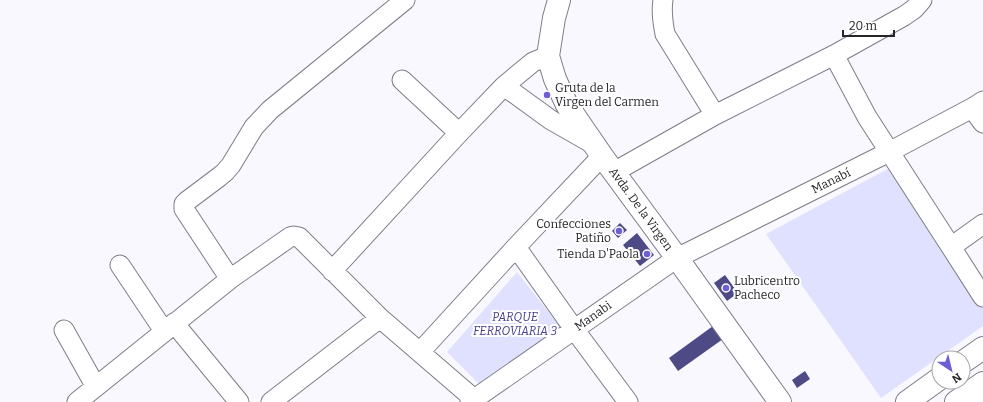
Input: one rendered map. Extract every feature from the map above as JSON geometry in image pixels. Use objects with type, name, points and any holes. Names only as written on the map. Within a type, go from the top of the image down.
[{"type":"street","points":[[230,279],[184,209],[184,204],[225,172],[232,164],[254,126],[270,110],[405,0]]},
{"type":"street","name":"Avda. De la Virgen","points":[[559,0],[554,18],[548,56],[555,79],[567,105],[780,402]]},
{"type":"street","points":[[663,0],[662,19],[665,34],[714,115]]},
{"type":"street","points":[[420,352],[516,247],[603,157],[714,115],[834,55],[904,16],[914,9],[922,0]]},
{"type":"street","points":[[834,55],[866,117],[983,297]]},
{"type":"street","points":[[332,271],[504,86],[533,62],[548,56]]},
{"type":"street","points":[[402,80],[459,133]]},
{"type":"street","points":[[504,86],[603,157]]},
{"type":"street","name":"Manabí","points":[[677,258],[890,152],[979,110]]},
{"type":"street","points":[[951,247],[983,224]]},
{"type":"street","points":[[64,330],[87,397],[169,327],[230,279],[290,237],[294,236],[299,237],[380,318],[420,352],[473,401]]},
{"type":"street","points":[[516,247],[628,402]]},
{"type":"street","name":"Manabi","points":[[473,401],[677,258]]},
{"type":"street","points":[[120,265],[169,327],[239,402]]},
{"type":"street","points":[[271,402],[380,318]]},
{"type":"street","points":[[971,356],[983,348]]},
{"type":"street","points":[[907,402],[931,385]]},
{"type":"street","points":[[956,402],[980,391]]},
{"type":"green space","points":[[893,166],[983,306],[983,326],[949,350],[931,350],[931,363],[881,398],[766,234]]},
{"type":"green space","name":"PARQUE FERROVIARIA 3","points":[[517,272],[562,329],[484,389],[447,352]]},
{"type":"building","name":"Confecciones Patiño","points":[[620,223],[627,230],[618,238],[612,231]]},
{"type":"building","points":[[637,233],[654,255],[640,266],[623,245]]},
{"type":"building","name":"Lubricentro Pacheco","points":[[725,275],[738,293],[727,301],[714,283]]},
{"type":"building","points":[[713,326],[723,339],[678,371],[669,358]]},
{"type":"building","points":[[805,371],[810,379],[797,388],[792,380]]},
{"type":"place","name":"Gruta de la Virgen del Carmen","points":[[547,95]]},
{"type":"place","name":"Confecciones Patiño","points":[[619,231]]},
{"type":"place","name":"Tienda D'Paola","points":[[647,254]]},
{"type":"place","name":"Lubricentro Pacheco","points":[[726,288]]}]
